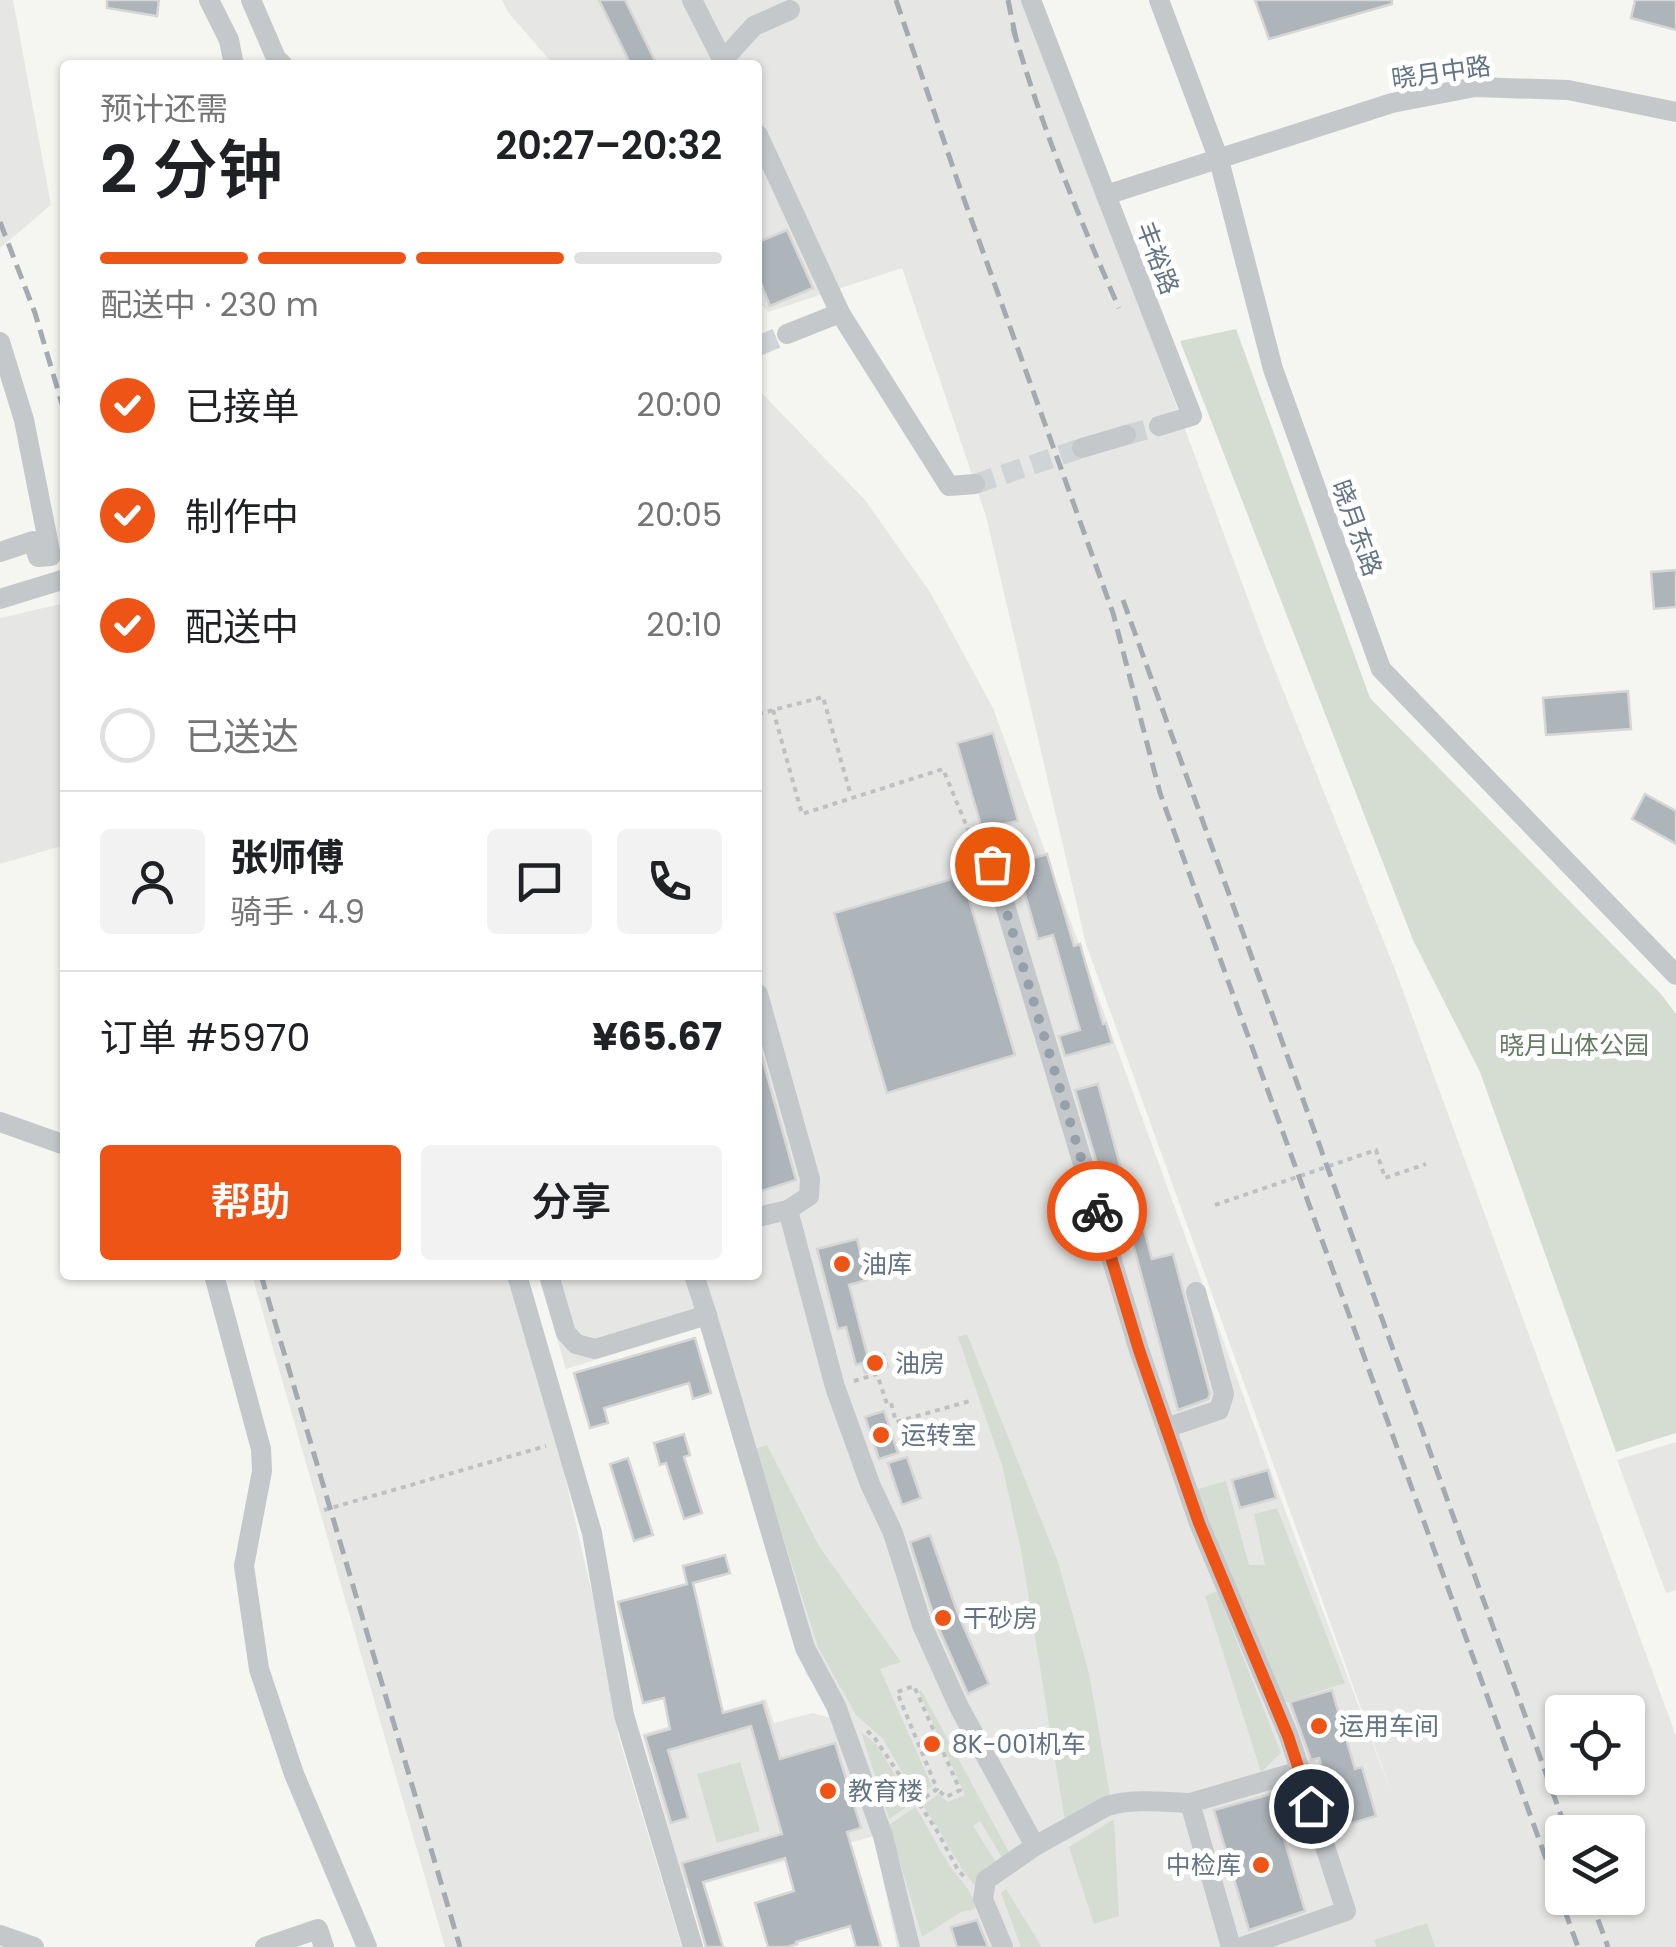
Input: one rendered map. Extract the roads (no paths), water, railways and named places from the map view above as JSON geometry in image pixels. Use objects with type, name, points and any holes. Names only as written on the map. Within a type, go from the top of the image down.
[{"type":"street","points":[[209,0],[230,40],[233,60]]},
{"type":"street","points":[[251,0],[278,60]]},
{"type":"street","points":[[692,0],[723,60]]},
{"type":"street","points":[[1032,0],[1106,195]]},
{"type":"street","name":"晓月东路","points":[[1158,0],[1219,160],[1273,369],[1382,668],[1676,974]]},
{"type":"street","points":[[726,60],[754,26],[790,10]]},
{"type":"street","name":"晓月中路","points":[[1219,160],[1392,103],[1476,87],[1568,90],[1676,112]]},
{"type":"street","points":[[762,144],[840,313],[948,486],[976,484]]},
{"type":"street","name":"丰裕路","points":[[1159,426],[1192,416],[1106,195],[1219,160]]},
{"type":"street","points":[[787,334],[840,313]]},
{"type":"street","points":[[0,342],[24,420],[51,556],[38,557],[34,541],[0,552]]},
{"type":"street","points":[[1082,448],[1126,435]]},
{"type":"street","points":[[0,599],[60,581]]},
{"type":"street","points":[[979,840],[1139,1350],[1199,1523],[1288,1736],[1346,1911],[1242,1947]]},
{"type":"street","points":[[762,1008],[810,1179],[809,1196],[788,1210],[762,1216]]},
{"type":"street","points":[[0,1122],[60,1143]]},
{"type":"street","points":[[788,1210],[835,1386],[870,1484],[893,1533],[922,1626],[959,1707],[1034,1846]]},
{"type":"street","points":[[215,1280],[261,1448],[262,1471],[244,1566],[258,1668],[294,1774],[367,1947]]},
{"type":"street","points":[[519,1280],[592,1534],[624,1716],[693,1947]]},
{"type":"street","points":[[550,1280],[566,1333],[576,1344],[594,1349],[708,1315]]},
{"type":"street","points":[[696,1280],[805,1648],[836,1706],[883,1836],[910,1947]]},
{"type":"street","points":[[1166,1428],[1219,1410],[1224,1394],[1196,1292]]},
{"type":"street","points":[[1003,1947],[983,1898],[986,1880],[1034,1846],[1118,1802],[1190,1803],[1300,1771]]},
{"type":"street","points":[[1190,1803],[1231,1947]]},
{"type":"street","points":[[265,1947],[318,1929],[324,1947]]},
{"type":"street","points":[[0,1935],[34,1947]]},
{"type":"tunnel","points":[[762,344],[787,334]]},
{"type":"tunnel","points":[[1126,435],[1159,426]]},
{"type":"tunnel","points":[[975,484],[1082,448]]},
{"type":"railway","points":[[896,0],[1113,613],[1160,793],[1578,1947]]},
{"type":"railway","points":[[1008,0],[1016,39]]},
{"type":"railway","points":[[1013,28],[1061,170],[1119,308]]},
{"type":"railway","points":[[0,222],[35,313],[60,397]]},
{"type":"railway","points":[[1123,600],[1561,1815]]},
{"type":"railway","points":[[262,1280],[460,1947]]},
{"type":"railway","points":[[1596,1915],[1608,1947]]},
{"type":"place","name":"油库","points":[[842,1264]]},
{"type":"place","name":"油房","points":[[875,1363]]},
{"type":"place","name":"运转室","points":[[881,1435]]},
{"type":"place","name":"干砂房","points":[[943,1618]]},
{"type":"place","name":"运用车间","points":[[1319,1726]]},
{"type":"place","name":"8K-001机车","points":[[932,1744]]},
{"type":"place","name":"教育楼","points":[[828,1791]]},
{"type":"place","name":"中检库","points":[[1261,1865]]},
{"type":"park label","name":"晓月山体公园","points":[[1574,1045]]}]
